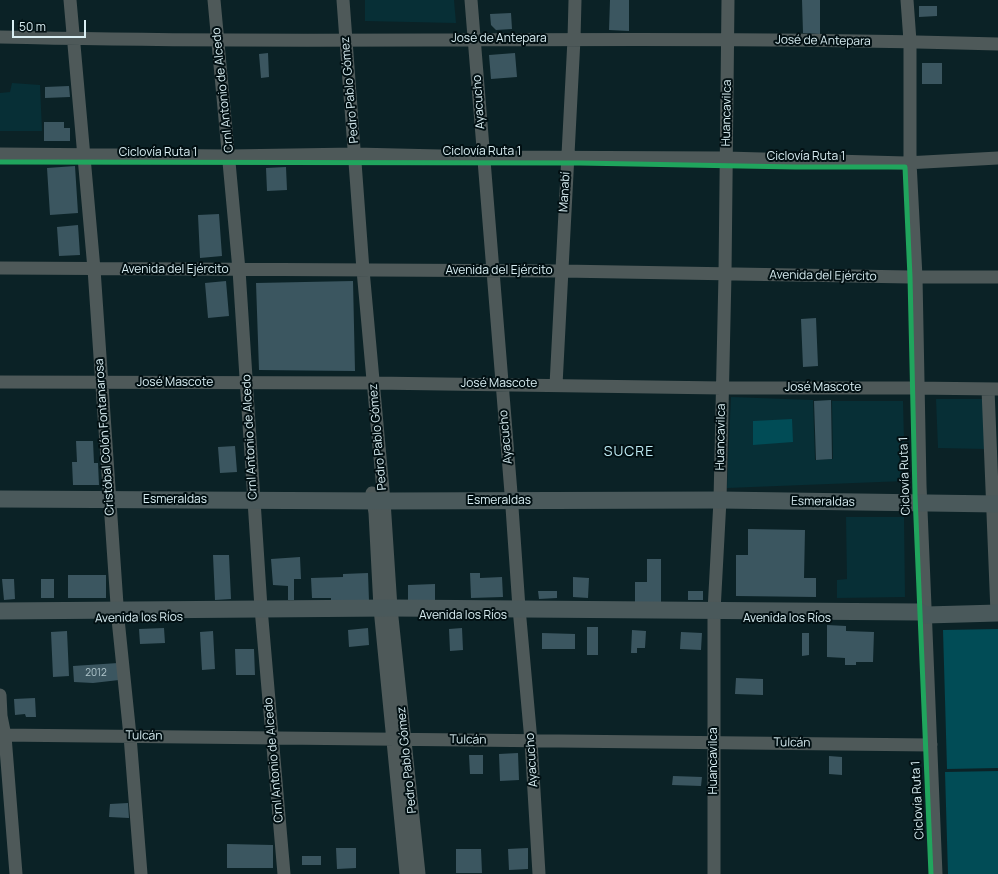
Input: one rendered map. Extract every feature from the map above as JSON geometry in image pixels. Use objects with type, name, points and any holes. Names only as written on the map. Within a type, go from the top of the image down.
[{"type":"main road","name":"Esmeraldas","points":[[0,491],[109,496]]},
{"type":"main road","name":"Esmeraldas","points":[[0,499],[109,496],[253,496],[720,497],[995,500]]},
{"type":"main road","name":"Avenida los Ríos","points":[[0,611],[117,614]]},
{"type":"main road","name":"Avenida los Ríos","points":[[0,619],[117,614],[262,612],[519,612],[714,615],[914,612],[926,614],[998,613]]},
{"type":"street","name":"Cristóbal Colón Fontanarosa","points":[[70,0],[94,270],[117,614],[130,736],[141,874]]},
{"type":"street","name":"Crnl Antonio de Alcedo","points":[[214,0],[239,270],[253,496],[284,874]]},
{"type":"street","name":"Pedro Pablo Gómez","points":[[343,0],[363,270],[374,383],[378,497],[386,612],[399,739],[419,874]]},
{"type":"street","name":"Ayacucho","points":[[471,0],[519,612],[531,741],[539,874]]},
{"type":"street","name":"Manabí","points":[[556,385],[575,0]]},
{"type":"street","name":"Huancavilca","points":[[714,874],[714,615],[720,497],[725,274],[728,0]]},
{"type":"street","points":[[907,0],[910,42],[910,162],[916,277],[921,499],[936,874]]},
{"type":"street","name":"José de Antepara","points":[[0,37],[73,39],[728,40],[998,44]]},
{"type":"street","points":[[0,154],[229,156],[355,154],[483,158],[726,158],[910,162],[998,158]]},
{"type":"street","name":"Avenida del Ejército","points":[[0,268],[94,270],[562,271],[998,277]]},
{"type":"street","name":"José Mascote","points":[[0,382],[502,384],[722,388],[919,388],[993,390]]},
{"type":"street","points":[[993,390],[998,613]]},
{"type":"street","points":[[0,695],[1,736],[16,874]]},
{"type":"street","name":"Tulcán","points":[[1,736],[130,736],[931,745]]},
{"type":"street","name":"Pedro Pablo Gómez","points":[[399,739],[406,874]]},
{"type":"shaded area","points":[[365,0],[454,0],[456,23],[365,21]]},
{"type":"shaded area","points":[[12,83],[40,85],[42,131],[0,131],[0,93],[10,92]]},
{"type":"shaded area","points":[[731,397],[813,400],[815,460],[833,459],[832,401],[903,401],[905,481],[727,488]]},
{"type":"shaded area","points":[[936,399],[985,399],[985,449],[938,448]]},
{"type":"shaded area","points":[[792,419],[793,442],[753,445],[753,421]]},
{"type":"shaded area","points":[[846,517],[904,517],[905,597],[837,598],[837,580],[847,579]]},
{"type":"shaded area","points":[[998,629],[998,768],[947,769],[943,630]]},
{"type":"shaded area","points":[[998,771],[998,874],[948,874],[945,772]]},
{"type":"building","points":[[610,0],[629,0],[629,31],[609,30]]},
{"type":"building","points":[[802,0],[820,0],[820,34],[803,33]]},
{"type":"building","points":[[919,6],[937,6],[937,16],[919,17]]},
{"type":"building","points":[[511,13],[512,29],[496,30],[491,25],[490,14]]},
{"type":"building","points":[[268,53],[269,77],[261,78],[259,54]]},
{"type":"building","points":[[515,53],[517,77],[491,79],[489,55]]},
{"type":"building","points":[[922,63],[942,63],[942,84],[922,84]]},
{"type":"building","points":[[69,86],[70,97],[45,98],[45,87]]},
{"type":"building","points":[[44,122],[64,122],[64,128],[70,128],[70,141],[44,141]]},
{"type":"building","points":[[75,166],[78,213],[50,215],[47,168]]},
{"type":"building","points":[[286,167],[287,190],[267,191],[266,168]]},
{"type":"building","points":[[219,214],[222,256],[200,258],[198,215]]},
{"type":"building","points":[[78,225],[80,255],[59,256],[57,227]]},
{"type":"building","points":[[226,281],[229,316],[208,318],[205,283]]},
{"type":"building","points":[[353,281],[355,371],[259,370],[256,283]]},
{"type":"building","points":[[816,318],[818,366],[803,367],[801,319]]},
{"type":"building","points":[[831,400],[832,459],[816,460],[814,401]]},
{"type":"building","points":[[76,441],[93,441],[94,463],[98,463],[99,485],[73,485],[72,462],[77,462]]},
{"type":"building","points":[[235,446],[237,472],[220,473],[218,447]]},
{"type":"building","points":[[748,529],[805,530],[804,578],[816,578],[816,597],[736,596],[736,555],[748,555]]},
{"type":"building","points":[[213,555],[229,555],[231,599],[215,600]]},
{"type":"building","points":[[300,557],[301,579],[294,579],[294,600],[288,600],[288,586],[273,585],[271,559]]},
{"type":"building","points":[[647,559],[661,559],[661,602],[635,602],[635,582],[647,582]]},
{"type":"building","points":[[368,573],[369,601],[331,602],[331,598],[312,598],[311,578],[343,577],[343,574]]},
{"type":"building","points":[[470,573],[480,573],[480,578],[502,577],[503,597],[471,598]]},
{"type":"building","points":[[68,575],[106,575],[106,598],[68,598]]},
{"type":"building","points":[[573,577],[589,578],[588,598],[573,597]]},
{"type":"building","points":[[2,579],[14,579],[15,599],[4,600]]},
{"type":"building","points":[[41,579],[54,579],[54,598],[41,598]]},
{"type":"building","points":[[435,584],[435,603],[408,604],[408,585]]},
{"type":"building","points":[[538,591],[557,591],[557,598],[539,599]]},
{"type":"building","points":[[688,591],[703,591],[703,600],[688,600]]},
{"type":"building","points":[[827,625],[846,626],[846,631],[874,632],[873,662],[856,662],[856,665],[845,665],[845,658],[827,657]]},
{"type":"building","points":[[587,627],[598,627],[598,655],[587,655]]},
{"type":"building","points":[[164,628],[165,643],[140,644],[139,629]]},
{"type":"building","points":[[368,628],[369,645],[349,647],[348,630]]},
{"type":"building","points":[[462,628],[463,650],[450,651],[449,629]]},
{"type":"building","points":[[632,630],[646,631],[645,648],[637,648],[637,653],[631,653]]},
{"type":"building","points":[[67,631],[69,676],[53,677],[51,632]]},
{"type":"building","points":[[213,631],[215,669],[202,670],[200,632]]},
{"type":"building","points":[[681,632],[702,633],[701,650],[680,649]]},
{"type":"building","points":[[542,633],[575,634],[575,649],[542,649]]},
{"type":"building","points":[[802,633],[809,633],[809,655],[802,656]]},
{"type":"building","points":[[235,649],[254,649],[255,675],[236,675]]},
{"type":"building","points":[[118,663],[119,680],[93,683],[74,682],[73,666]]},
{"type":"building","points":[[736,678],[763,679],[763,695],[735,694]]},
{"type":"building","points":[[35,698],[36,717],[26,717],[25,714],[15,715],[14,699]]},
{"type":"building","points":[[518,753],[519,780],[500,781],[499,754]]},
{"type":"building","points":[[469,755],[483,755],[483,774],[470,774]]},
{"type":"building","points":[[829,756],[842,757],[842,775],[829,774]]},
{"type":"building","points":[[673,776],[702,777],[701,786],[672,785]]},
{"type":"building","points":[[128,803],[129,818],[109,817],[110,804]]},
{"type":"building","points":[[227,844],[273,845],[273,868],[227,868]]},
{"type":"building","points":[[336,848],[356,848],[356,868],[337,869]]},
{"type":"building","points":[[528,848],[528,869],[509,870],[508,849]]},
{"type":"building","points":[[456,849],[481,849],[482,873],[456,873]]},
{"type":"building","points":[[302,856],[321,856],[321,865],[302,865]]},
{"type":"cycle path","name":"Ciclovía Ruta 1","points":[[0,162],[580,163],[795,167],[905,167],[910,277],[915,495],[931,874]]},
{"type":"district","name":"SUCRE","points":[[629,452]]}]
